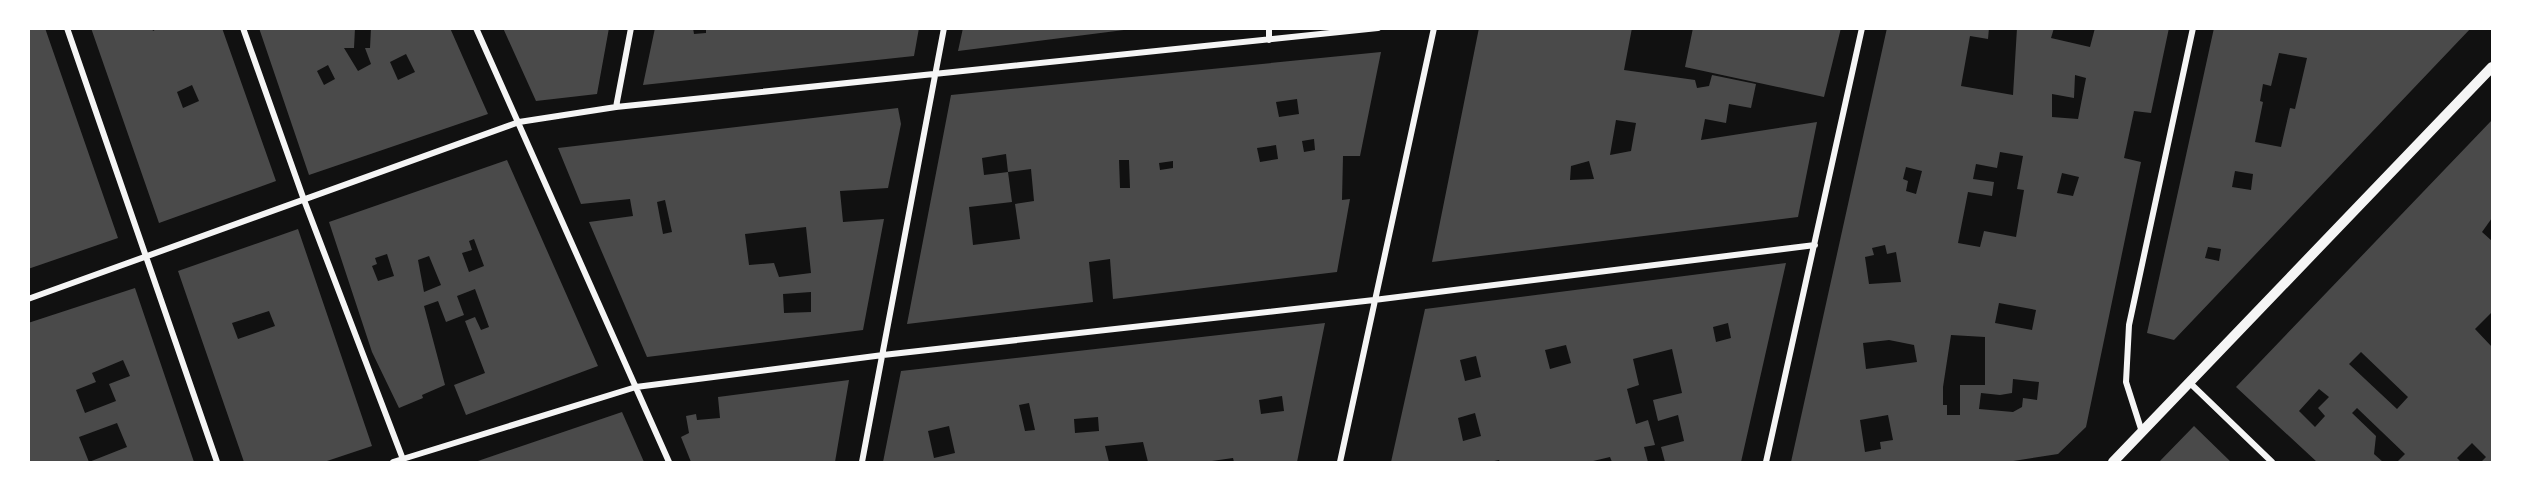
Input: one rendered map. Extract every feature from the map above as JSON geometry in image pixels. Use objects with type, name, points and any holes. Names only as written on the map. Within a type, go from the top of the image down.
[{"type":"street","points":[[68,28],[217,462]]},
{"type":"street","points":[[243,28],[304,200],[403,461]]},
{"type":"street","points":[[477,28],[669,462]]},
{"type":"street","points":[[616,107],[631,28]]},
{"type":"street","points":[[862,462],[944,28]]},
{"type":"street","points":[[1269,28],[1269,40]]},
{"type":"street","points":[[28,299],[519,122],[616,107],[1378,28]]},
{"type":"street","points":[[1340,462],[1434,28]]},
{"type":"street","points":[[1766,462],[1862,28]]},
{"type":"street","points":[[2142,432],[2126,382],[2129,325],[2193,28]]},
{"type":"street","points":[[2113,462],[2493,67]]},
{"type":"street","points":[[393,462],[403,461],[636,387],[883,355],[1374,300],[1815,245]]},
{"type":"street","points":[[2190,383],[2272,462]]},
{"type":"building","points":[[28,28],[45,28],[118,238],[28,269]]},
{"type":"building","points":[[91,28],[152,28],[153,31],[158,28],[222,28],[276,181],[159,223]],"holes":[[[192,85],[199,101],[183,108],[177,92]]]},
{"type":"building","points":[[259,28],[355,28],[354,48],[344,48],[358,71],[371,64],[365,48],[370,48],[371,28],[450,28],[488,114],[309,175]],"holes":[[[406,54],[415,72],[398,80],[390,62]],[[328,65],[335,79],[324,85],[317,71]]]},
{"type":"building","points":[[503,28],[609,28],[597,94],[536,101]]},
{"type":"building","points":[[655,28],[693,28],[694,34],[706,33],[706,28],[919,28],[914,56],[643,85]]},
{"type":"building","points":[[963,28],[1124,28],[1124,30],[958,51]]},
{"type":"building","points":[[1479,28],[1632,28],[1624,70],[1695,80],[1697,88],[1709,86],[1712,75],[1756,84],[1751,108],[1729,104],[1726,123],[1705,119],[1701,140],[1817,122],[1798,217],[1432,262]],"holes":[[[1616,120],[1636,123],[1631,151],[1610,155]],[[1589,161],[1594,179],[1570,180],[1571,166]]]},
{"type":"building","points":[[1693,28],[1841,28],[1824,97],[1685,67]]},
{"type":"building","points":[[1887,28],[1989,28],[1988,39],[1970,36],[1961,86],[2013,95],[2017,28],[2054,28],[2051,38],[2090,47],[2095,28],[2169,28],[2151,113],[2134,111],[2124,158],[2141,162],[2086,427],[2058,454],[2007,462],[1791,462]],"holes":[[[2075,75],[2086,78],[2078,119],[2052,117],[2052,94],[2074,98]],[[2000,152],[2023,156],[2017,189],[2024,190],[2016,237],[1984,231],[1980,247],[1958,243],[1968,192],[1992,196],[1994,182],[1973,179],[1976,164],[1997,168]],[[1906,167],[1922,171],[1916,194],[1906,191],[1908,181],[1903,179]],[[2062,173],[2079,177],[2073,196],[2057,193]],[[1885,245],[1887,254],[1896,252],[1901,282],[1869,284],[1865,257],[1874,255],[1872,248]],[[1999,303],[2036,310],[2032,330],[1995,323]],[[1951,335],[1985,337],[1985,385],[1960,385],[1960,415],[1947,415],[1947,405],[1943,405],[1943,387]],[[1889,340],[1914,345],[1917,362],[1866,369],[1863,343]],[[2013,379],[2039,382],[2037,400],[2023,398],[2022,407],[2013,412],[1979,409],[1981,393],[2000,395],[2012,393]],[[1888,415],[1893,440],[1880,442],[1881,449],[1865,452],[1860,420]]]},
{"type":"building","points":[[2214,28],[2471,28],[2174,340],[2147,333]],"holes":[[[2279,53],[2307,58],[2295,109],[2290,108],[2281,147],[2255,142],[2263,102],[2260,101],[2263,84],[2271,86]],[[2235,171],[2253,174],[2251,190],[2232,187]],[[2208,247],[2221,249],[2219,261],[2205,258]]]},
{"type":"building","points":[[1381,52],[1360,156],[1343,156],[1342,200],[1350,199],[1337,272],[1113,299],[1110,259],[1089,262],[1093,302],[907,324],[951,95]],"holes":[[[1297,99],[1299,114],[1279,117],[1276,102]],[[1314,139],[1315,150],[1304,152],[1302,141]],[[1276,145],[1278,159],[1260,162],[1257,148]],[[1006,154],[1008,172],[984,175],[982,158]],[[1119,160],[1129,160],[1130,188],[1120,188]],[[1173,161],[1173,168],[1160,170],[1159,163]],[[1031,169],[1034,201],[1015,204],[1020,239],[973,245],[969,207],[1012,202],[1008,172]]]},
{"type":"building","points":[[898,108],[901,124],[888,188],[840,191],[843,222],[884,219],[863,330],[647,357],[589,222],[633,216],[630,199],[581,204],[558,148]],"holes":[[[665,200],[672,232],[663,234],[657,202]],[[806,227],[811,273],[779,277],[774,263],[749,265],[745,234]],[[811,292],[811,312],[784,313],[783,294]]]},
{"type":"building","points":[[2492,120],[2492,218],[2482,232],[2492,241],[2492,312],[2475,329],[2492,347],[2492,462],[2481,462],[2486,457],[2472,443],[2457,458],[2461,462],[2397,462],[2405,454],[2357,408],[2352,413],[2376,436],[2374,454],[2383,462],[2317,462],[2236,387]],"holes":[[[2361,352],[2408,397],[2397,409],[2349,364]],[[2319,389],[2329,397],[2318,408],[2325,416],[2315,427],[2299,411]]]},
{"type":"building","points":[[507,160],[598,366],[466,415],[454,385],[485,373],[465,321],[475,317],[481,330],[489,327],[475,289],[457,296],[464,315],[446,322],[438,301],[424,306],[445,385],[399,408],[372,352],[329,222]],"holes":[[[474,239],[484,266],[469,272],[462,253],[472,250],[469,241]],[[387,254],[394,276],[378,281],[372,266],[377,264],[375,258]],[[429,256],[441,285],[424,292],[418,260]]]},
{"type":"building","points":[[298,229],[372,446],[324,462],[244,462],[178,271]],"holes":[[[269,311],[275,326],[238,339],[232,323]]]},
{"type":"building","points":[[1786,263],[1741,462],[1665,462],[1661,447],[1684,441],[1678,415],[1658,421],[1653,400],[1682,393],[1672,349],[1633,359],[1639,385],[1627,389],[1636,424],[1648,420],[1655,445],[1644,447],[1648,462],[1612,462],[1610,457],[1589,462],[1500,462],[1499,460],[1490,462],[1391,462],[1425,309]],"holes":[[[1728,323],[1731,338],[1716,342],[1713,327]],[[1566,345],[1571,363],[1550,369],[1545,350]],[[1476,356],[1481,377],[1465,381],[1460,360]],[[1475,413],[1481,436],[1463,441],[1458,418]]]},
{"type":"building","points":[[135,288],[194,462],[89,462],[28,462],[28,323]],"holes":[[[123,360],[130,376],[109,384],[116,401],[85,413],[76,390],[96,382],[92,373]],[[117,423],[127,447],[89,462],[79,437]]]},
{"type":"building","points":[[1325,323],[1297,462],[1234,462],[1233,458],[1205,462],[1148,462],[1143,442],[1105,446],[1109,462],[883,462],[901,371]],"holes":[[[1282,396],[1284,411],[1261,414],[1259,400]],[[1029,403],[1035,430],[1025,431],[1019,405]],[[1098,417],[1099,431],[1075,433],[1074,419]],[[949,426],[955,453],[934,458],[928,431]]]},
{"type":"building","points":[[849,380],[835,462],[691,462],[681,437],[689,433],[686,416],[696,414],[697,420],[720,418],[718,397]]},
{"type":"building","points":[[622,412],[644,462],[475,462]]},
{"type":"building","points":[[2194,426],[2231,462],[2159,462]]}]
